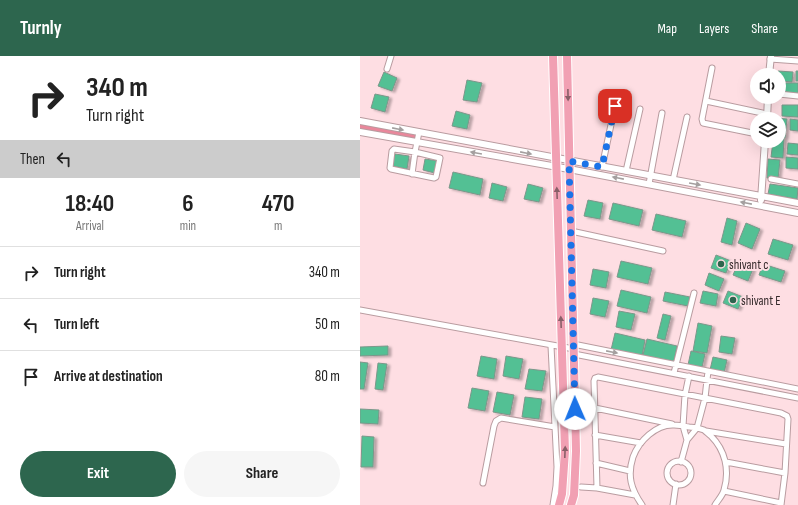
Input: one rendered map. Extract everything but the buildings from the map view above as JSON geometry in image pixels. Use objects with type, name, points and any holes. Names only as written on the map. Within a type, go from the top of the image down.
[{"type":"main road","points":[[553,56],[565,451],[562,494],[559,505]]},
{"type":"main road","points":[[567,56],[576,451],[574,495],[571,505]]},
{"type":"street","points":[[387,69],[391,56]]},
{"type":"street","points":[[770,68],[771,58],[798,61]]},
{"type":"street","points":[[712,68],[702,119],[703,123],[750,133]]},
{"type":"street","points":[[786,95],[798,96]]},
{"type":"street","points":[[706,101],[751,112]]},
{"type":"street","points":[[602,167],[615,106]]},
{"type":"street","points":[[626,171],[640,109]]},
{"type":"street","points":[[649,184],[662,113]]},
{"type":"street","points":[[673,180],[687,117]]},
{"type":"street","points":[[360,121],[556,158],[569,165],[649,184],[798,213]]},
{"type":"street","points":[[360,132],[556,168],[569,165],[602,167],[798,203]]},
{"type":"street","points":[[412,174],[419,132]]},
{"type":"street","points":[[759,205],[762,197],[765,148]]},
{"type":"street","points":[[394,149],[415,152],[439,156],[440,158],[436,177],[412,174],[390,168],[392,151],[394,149]]},
{"type":"street","points":[[771,179],[798,184]]},
{"type":"street","points":[[571,231],[663,251]]},
{"type":"street","points":[[674,373],[694,292]]},
{"type":"street","points":[[360,310],[562,348],[676,365],[798,389]]},
{"type":"street","points":[[551,346],[557,467],[553,505]]},
{"type":"street","points":[[574,349],[674,373],[798,398]]},
{"type":"street","points":[[681,462],[687,440],[697,428],[705,398],[708,371]]},
{"type":"street","points":[[687,440],[683,426],[685,395],[689,376]]},
{"type":"street","points":[[597,488],[594,381],[595,378],[598,377],[781,413],[787,416],[785,473],[781,504],[724,491]]},
{"type":"street","points":[[595,408],[697,428],[705,431],[786,444]]},
{"type":"street","points":[[483,482],[496,421],[501,418],[555,427]]},
{"type":"street","points":[[642,505],[635,495],[630,480],[630,471],[636,450],[645,438],[658,429],[673,424]]},
{"type":"street","points":[[705,431],[717,443],[726,462],[727,475],[724,491],[715,505]]},
{"type":"street","points":[[595,435],[641,443]]},
{"type":"street","points":[[677,461],[684,463],[689,468],[690,476],[683,484],[676,484],[669,480],[667,473],[670,465],[677,461]]},
{"type":"street","points":[[726,462],[785,473]]},
{"type":"street","points":[[596,463],[630,471]]},
{"type":"street","points":[[673,505],[676,484]]},
{"type":"street","points":[[581,487],[597,488],[635,495]]},
{"type":"shaded area","points":[[360,124],[415,134],[415,139],[360,129]]},
{"type":"place","name":"shivant c","points":[[721,264]]},
{"type":"place","name":"shivant E","points":[[733,300]]},
{"type":"route","points":[[575,409],[569,161],[602,167],[615,106]]}]
